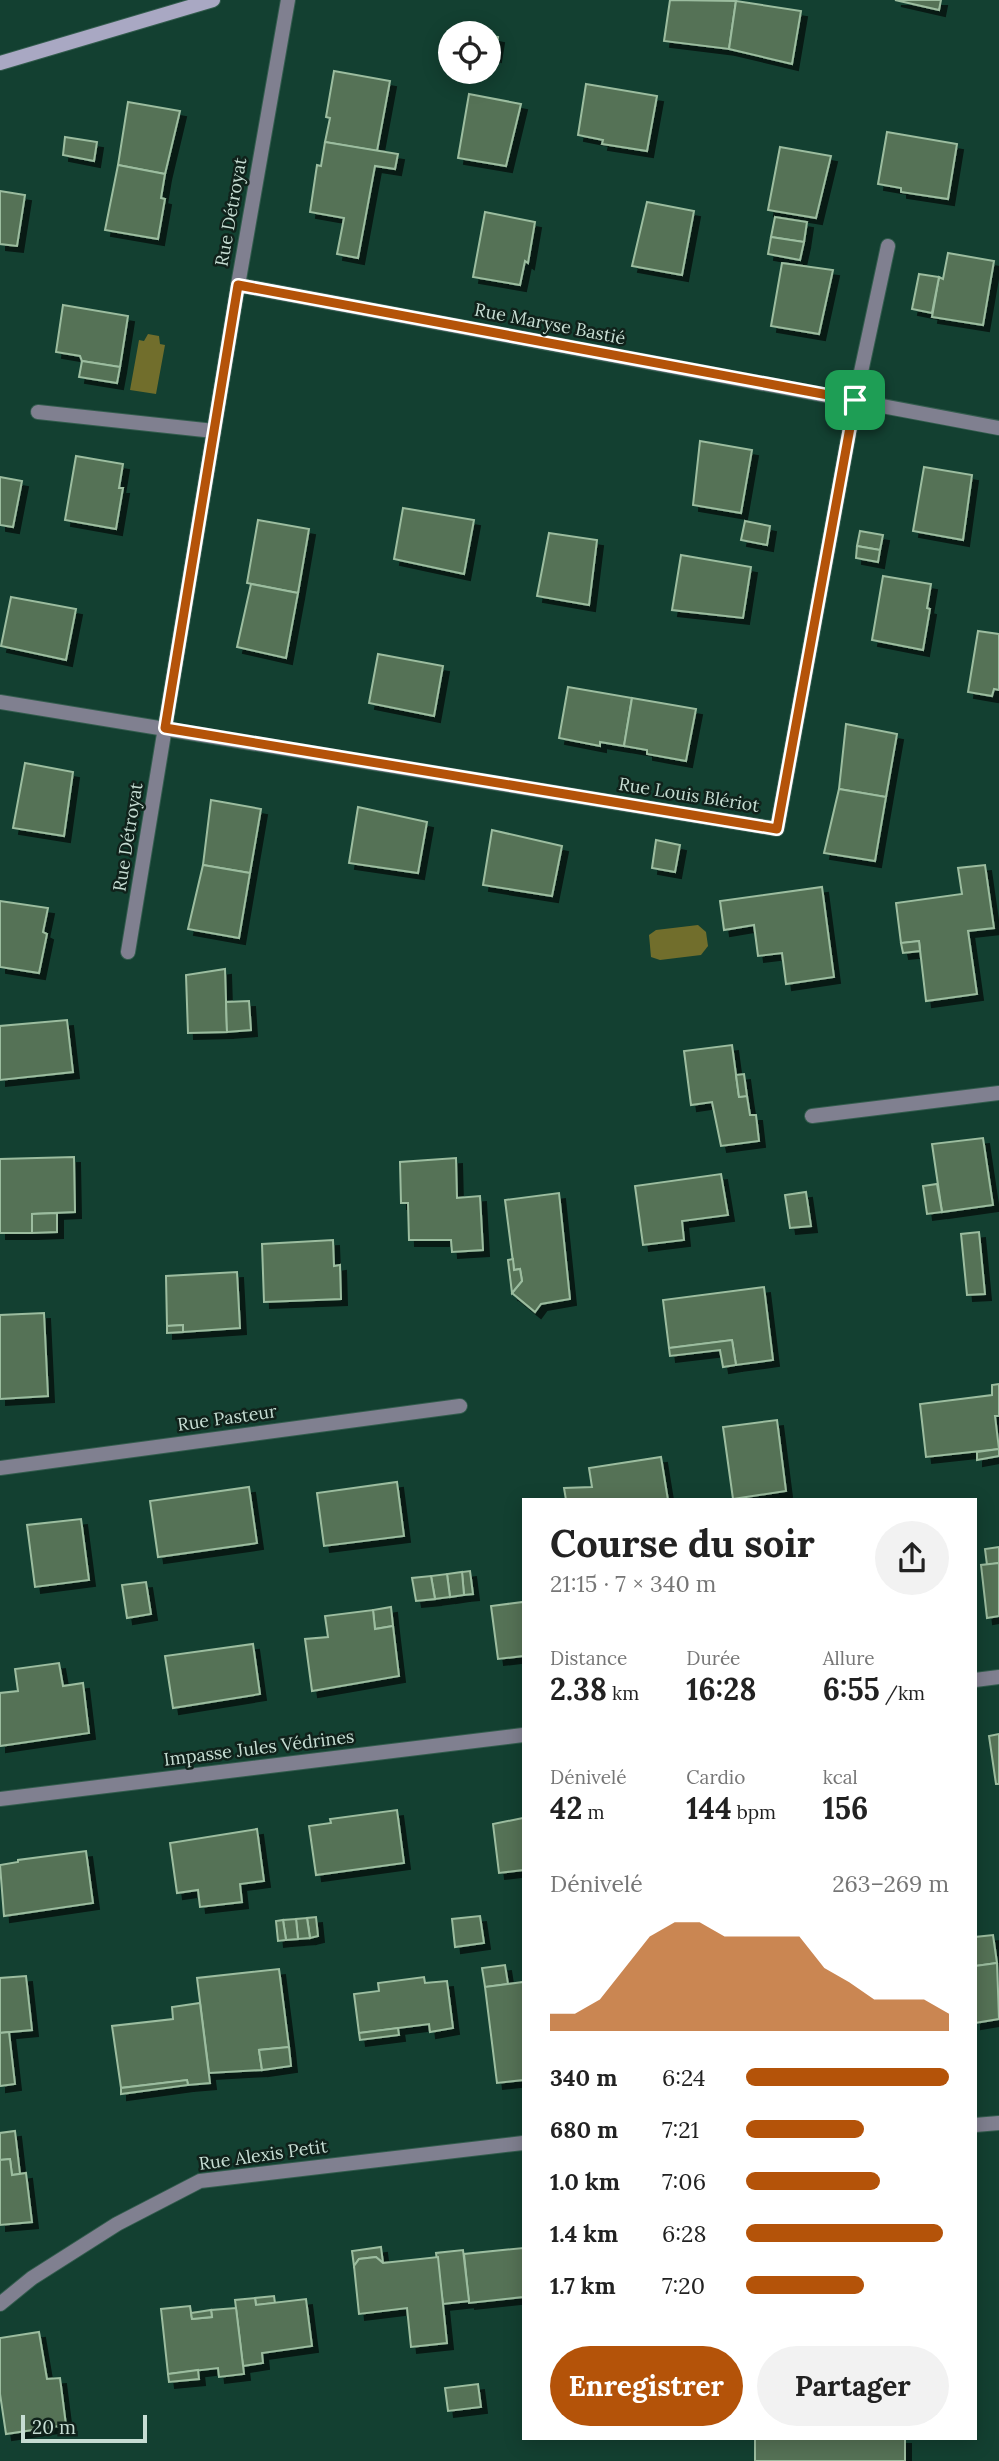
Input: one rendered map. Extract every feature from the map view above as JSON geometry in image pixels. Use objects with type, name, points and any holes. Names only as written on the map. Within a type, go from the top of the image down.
[{"type":"main road","points":[[0,64],[213,0]]},
{"type":"street","name":"Rue Détroyat","points":[[128,952],[288,0]]},
{"type":"street","points":[[855,400],[888,246]]},
{"type":"street","name":"Rue Maryse Bastié","points":[[238,285],[999,428]]},
{"type":"street","name":"Rue Louis Blériot","points":[[165,728],[777,829],[855,400]]},
{"type":"street","points":[[38,412],[214,431]]},
{"type":"street","points":[[0,702],[165,728]]},
{"type":"street","points":[[812,1116],[999,1093]]},
{"type":"street","name":"Rue Pasteur","points":[[0,1468],[460,1406]]},
{"type":"street","points":[[977,1680],[999,1677]]},
{"type":"street","name":"Impasse Jules Védrines","points":[[0,1798],[522,1735]]},
{"type":"street","points":[[977,2125],[999,2123]]},
{"type":"street","name":"Rue Alexis Petit","points":[[0,2304],[33,2278],[117,2224],[200,2181],[522,2143]]},
{"type":"shaded area","points":[[148,334],[159,336],[160,344],[165,345],[156,394],[130,390],[139,340],[144,341]]},
{"type":"shaded area","points":[[698,925],[706,932],[708,946],[701,955],[660,960],[651,957],[649,935],[656,930]]},
{"type":"building","points":[[670,0],[736,1],[729,49],[664,41]]},
{"type":"building","points":[[895,0],[941,0],[939,10]]},
{"type":"building","points":[[736,1],[801,11],[792,64],[729,49]]},
{"type":"building","points":[[334,71],[390,81],[377,151],[325,142],[330,118],[326,117]]},
{"type":"building","points":[[586,84],[657,96],[647,151],[602,144],[603,140],[578,135]]},
{"type":"building","points":[[469,94],[521,104],[506,166],[458,158]]},
{"type":"building","points":[[128,102],[180,111],[165,174],[118,165]]},
{"type":"building","points":[[887,132],[957,144],[948,199],[901,192],[901,188],[878,184]]},
{"type":"building","points":[[65,137],[97,142],[94,161],[63,155]]},
{"type":"building","points":[[325,142],[398,154],[395,169],[375,166],[358,258],[337,254],[344,218],[310,212],[317,165],[321,166]]},
{"type":"building","points":[[780,147],[831,156],[816,218],[768,210]]},
{"type":"building","points":[[118,165],[165,174],[161,198],[165,199],[158,239],[105,230]]},
{"type":"building","points":[[0,191],[25,195],[17,246],[0,244]]},
{"type":"building","points":[[647,202],[694,211],[682,275],[632,266]]},
{"type":"building","points":[[485,212],[535,222],[528,263],[525,261],[520,285],[473,277]]},
{"type":"building","points":[[775,217],[807,222],[804,242],[771,237]]},
{"type":"building","points":[[771,237],[804,242],[800,260],[768,254]]},
{"type":"building","points":[[948,253],[994,261],[983,325],[932,317],[939,277],[943,279]]},
{"type":"building","points":[[782,263],[833,270],[819,334],[771,326]]},
{"type":"building","points":[[919,274],[939,277],[932,313],[912,309]]},
{"type":"building","points":[[63,305],[128,316],[120,367],[82,361],[80,356],[56,352]]},
{"type":"building","points":[[82,361],[120,367],[117,383],[79,377]]},
{"type":"building","points":[[700,441],[752,450],[741,513],[693,505]]},
{"type":"building","points":[[76,456],[123,464],[119,488],[123,488],[116,529],[65,520]]},
{"type":"building","points":[[924,467],[972,475],[963,540],[913,531]]},
{"type":"building","points":[[0,477],[22,481],[13,527],[0,525]]},
{"type":"building","points":[[403,508],[474,520],[464,574],[394,559]]},
{"type":"building","points":[[258,520],[309,529],[298,593],[247,583]]},
{"type":"building","points":[[745,521],[770,526],[767,545],[741,540]]},
{"type":"building","points":[[860,531],[883,535],[880,550],[857,546]]},
{"type":"building","points":[[549,533],[597,540],[589,605],[537,596]]},
{"type":"building","points":[[857,546],[880,550],[878,562],[856,558]]},
{"type":"building","points":[[681,555],[751,567],[743,618],[672,610]]},
{"type":"building","points":[[883,576],[931,584],[923,650],[872,640]]},
{"type":"building","points":[[251,584],[298,593],[286,658],[237,647]]},
{"type":"building","points":[[11,597],[76,609],[66,660],[1,646]]},
{"type":"building","points":[[978,631],[999,634],[999,690],[994,689],[992,696],[968,692]]},
{"type":"building","points":[[378,654],[443,666],[434,716],[369,703]]},
{"type":"building","points":[[568,687],[632,698],[624,746],[600,742],[600,746],[559,738]]},
{"type":"building","points":[[632,698],[696,709],[686,761],[647,754],[647,750],[624,746]]},
{"type":"building","points":[[846,724],[897,734],[886,797],[839,789]]},
{"type":"building","points":[[25,763],[73,772],[64,836],[13,828]]},
{"type":"building","points":[[839,789],[886,797],[875,861],[824,853]]},
{"type":"building","points":[[211,800],[261,809],[250,873],[203,865]]},
{"type":"building","points":[[358,807],[427,822],[418,873],[349,863]]},
{"type":"building","points":[[492,830],[562,846],[552,896],[483,885]]},
{"type":"building","points":[[656,840],[680,845],[675,872],[652,868]]},
{"type":"building","points":[[203,865],[250,873],[239,938],[188,929]]},
{"type":"building","points":[[985,865],[994,928],[968,931],[977,994],[926,1001],[919,941],[901,943],[896,903],[962,894],[958,868]]},
{"type":"building","points":[[822,887],[834,977],[786,984],[782,953],[758,956],[754,925],[724,930],[720,901]]},
{"type":"building","points":[[0,901],[48,908],[43,932],[47,934],[39,973],[0,967]]},
{"type":"building","points":[[919,941],[920,951],[903,953],[901,943]]},
{"type":"building","points":[[225,969],[227,1032],[188,1033],[186,975]]},
{"type":"building","points":[[249,1001],[251,1030],[227,1032],[226,1002]]},
{"type":"building","points":[[67,1020],[73,1072],[0,1080],[0,1026]]},
{"type":"building","points":[[732,1045],[739,1097],[747,1096],[750,1115],[756,1115],[759,1141],[721,1146],[712,1102],[691,1105],[684,1051]]},
{"type":"building","points":[[744,1074],[747,1096],[739,1097],[736,1075]]},
{"type":"building","points":[[983,1138],[993,1205],[942,1212],[932,1144]]},
{"type":"building","points":[[74,1157],[75,1212],[32,1214],[32,1233],[0,1233],[0,1159]]},
{"type":"building","points":[[456,1158],[457,1198],[480,1196],[483,1250],[452,1252],[451,1240],[409,1240],[408,1203],[401,1203],[400,1162]]},
{"type":"building","points":[[721,1174],[728,1215],[682,1221],[684,1240],[643,1245],[635,1186]]},
{"type":"building","points":[[937,1184],[942,1212],[927,1214],[923,1186]]},
{"type":"building","points":[[806,1192],[811,1226],[790,1228],[785,1195]]},
{"type":"building","points":[[559,1193],[570,1299],[541,1304],[535,1312],[512,1293],[522,1281],[520,1269],[514,1270],[505,1200]]},
{"type":"building","points":[[57,1213],[57,1232],[32,1233],[32,1214]]},
{"type":"building","points":[[979,1232],[985,1294],[967,1295],[961,1234]]},
{"type":"building","points":[[333,1240],[334,1266],[340,1265],[341,1299],[264,1302],[262,1244]]},
{"type":"building","points":[[513,1259],[514,1270],[520,1269],[522,1281],[512,1293],[508,1260]]},
{"type":"building","points":[[237,1272],[240,1328],[183,1332],[183,1325],[167,1326],[166,1276]]},
{"type":"building","points":[[764,1287],[773,1360],[736,1365],[732,1340],[669,1348],[663,1300]]},
{"type":"building","points":[[44,1313],[48,1396],[0,1399],[0,1315]]},
{"type":"building","points":[[183,1325],[183,1332],[167,1333],[167,1326]]},
{"type":"building","points":[[732,1340],[736,1365],[723,1367],[720,1350],[670,1356],[669,1348]]},
{"type":"building","points":[[999,1384],[999,1416],[995,1416],[999,1449],[926,1457],[920,1404],[992,1395],[992,1385]]},
{"type":"building","points":[[777,1420],[786,1491],[733,1498],[723,1427]]},
{"type":"building","points":[[999,1449],[999,1456],[977,1460],[977,1452]]},
{"type":"building","points":[[661,1457],[668,1498],[566,1498],[564,1488],[592,1487],[589,1468]]},
{"type":"building","points":[[397,1482],[404,1536],[324,1546],[317,1493]]},
{"type":"building","points":[[249,1487],[257,1543],[158,1557],[150,1501]]},
{"type":"building","points":[[81,1519],[89,1580],[35,1587],[27,1525]]},
{"type":"building","points":[[999,1547],[999,1563],[987,1565],[985,1549]]},
{"type":"building","points":[[999,1563],[999,1616],[987,1618],[981,1565]]},
{"type":"building","points":[[470,1571],[473,1594],[464,1595],[462,1572]]},
{"type":"building","points":[[462,1572],[464,1595],[450,1597],[447,1574]]},
{"type":"building","points":[[447,1574],[450,1597],[435,1599],[431,1576]]},
{"type":"building","points":[[431,1576],[435,1599],[416,1601],[412,1578]]},
{"type":"building","points":[[146,1582],[151,1614],[127,1618],[122,1585]]},
{"type":"building","points":[[522,1602],[522,1656],[498,1659],[491,1606]]},
{"type":"building","points":[[391,1607],[393,1626],[375,1629],[373,1610]]},
{"type":"building","points":[[373,1610],[375,1629],[393,1626],[399,1676],[312,1691],[305,1639],[328,1637],[325,1616]]},
{"type":"building","points":[[253,1644],[260,1694],[173,1708],[165,1656]]},
{"type":"building","points":[[59,1663],[63,1686],[83,1683],[89,1733],[0,1746],[0,1693],[18,1691],[15,1669]]},
{"type":"building","points":[[999,1734],[999,1784],[996,1784],[989,1736]]},
{"type":"building","points":[[397,1810],[404,1863],[316,1875],[309,1826],[331,1823],[330,1819]]},
{"type":"building","points":[[522,1818],[522,1870],[499,1873],[493,1824]]},
{"type":"building","points":[[257,1829],[264,1881],[240,1884],[242,1902],[200,1907],[198,1890],[177,1893],[170,1843]]},
{"type":"building","points":[[86,1851],[93,1903],[4,1916],[0,1865]]},
{"type":"building","points":[[480,1916],[484,1943],[455,1947],[452,1919]]},
{"type":"building","points":[[316,1917],[318,1936],[310,1938],[307,1918]]},
{"type":"building","points":[[307,1918],[310,1938],[298,1939],[296,1919]]},
{"type":"building","points":[[296,1919],[298,1939],[286,1940],[283,1920]]},
{"type":"building","points":[[283,1920],[286,1940],[278,1941],[276,1921]]},
{"type":"building","points":[[993,1935],[997,1963],[977,1966],[977,1937]]},
{"type":"building","points":[[997,1963],[999,2019],[977,2023],[977,1966]]},
{"type":"building","points":[[505,1965],[508,1984],[485,1987],[482,1968]]},
{"type":"building","points":[[279,1969],[289,2047],[259,2050],[262,2070],[209,2073],[197,1978]]},
{"type":"building","points":[[26,1976],[32,2030],[0,2033],[0,1978]]},
{"type":"building","points":[[424,1977],[425,1983],[447,1981],[453,2028],[430,2032],[429,2024],[359,2033],[354,1994],[379,1991],[378,1983]]},
{"type":"building","points":[[522,1982],[522,2080],[497,2083],[485,1987]]},
{"type":"building","points":[[200,2003],[210,2083],[188,2085],[187,2080],[121,2088],[112,2026],[173,2019],[172,2007]]},
{"type":"building","points":[[398,2028],[399,2035],[360,2040],[359,2033]]},
{"type":"building","points":[[9,2032],[15,2084],[0,2086],[0,2033]]},
{"type":"building","points":[[289,2047],[291,2066],[262,2070],[259,2050]]},
{"type":"building","points":[[187,2080],[188,2085],[121,2094],[121,2088]]},
{"type":"building","points":[[15,2131],[20,2174],[12,2175],[10,2159],[0,2160],[0,2133]]},
{"type":"building","points":[[10,2159],[12,2175],[26,2173],[32,2222],[0,2225],[0,2160]]},
{"type":"building","points":[[381,2247],[383,2263],[376,2257],[359,2259],[354,2266],[352,2251]]},
{"type":"building","points":[[522,2248],[522,2297],[469,2303],[464,2254]]},
{"type":"building","points":[[463,2250],[469,2301],[443,2304],[436,2253]]},
{"type":"building","points":[[376,2257],[383,2263],[438,2257],[447,2343],[411,2347],[407,2308],[359,2314],[354,2266],[359,2259]]},
{"type":"building","points":[[274,2296],[275,2303],[256,2305],[255,2298]]},
{"type":"building","points":[[255,2298],[256,2305],[306,2299],[312,2346],[262,2353],[263,2363],[243,2366],[235,2300]]},
{"type":"building","points":[[190,2306],[192,2319],[212,2317],[211,2310],[236,2308],[244,2374],[219,2377],[218,2368],[168,2374],[161,2309]]},
{"type":"building","points":[[211,2310],[212,2317],[192,2319],[191,2313]]},
{"type":"building","points":[[39,2332],[47,2379],[60,2378],[66,2425],[6,2434],[0,2394],[0,2338]]},
{"type":"building","points":[[198,2370],[199,2379],[169,2382],[168,2374]]},
{"type":"building","points":[[478,2384],[481,2407],[448,2411],[445,2388]]},
{"type":"building","points":[[755,2440],[905,2440],[905,2461],[755,2461]]},
{"type":"route","points":[[238,285],[855,400],[777,829],[165,728],[238,285]]}]
